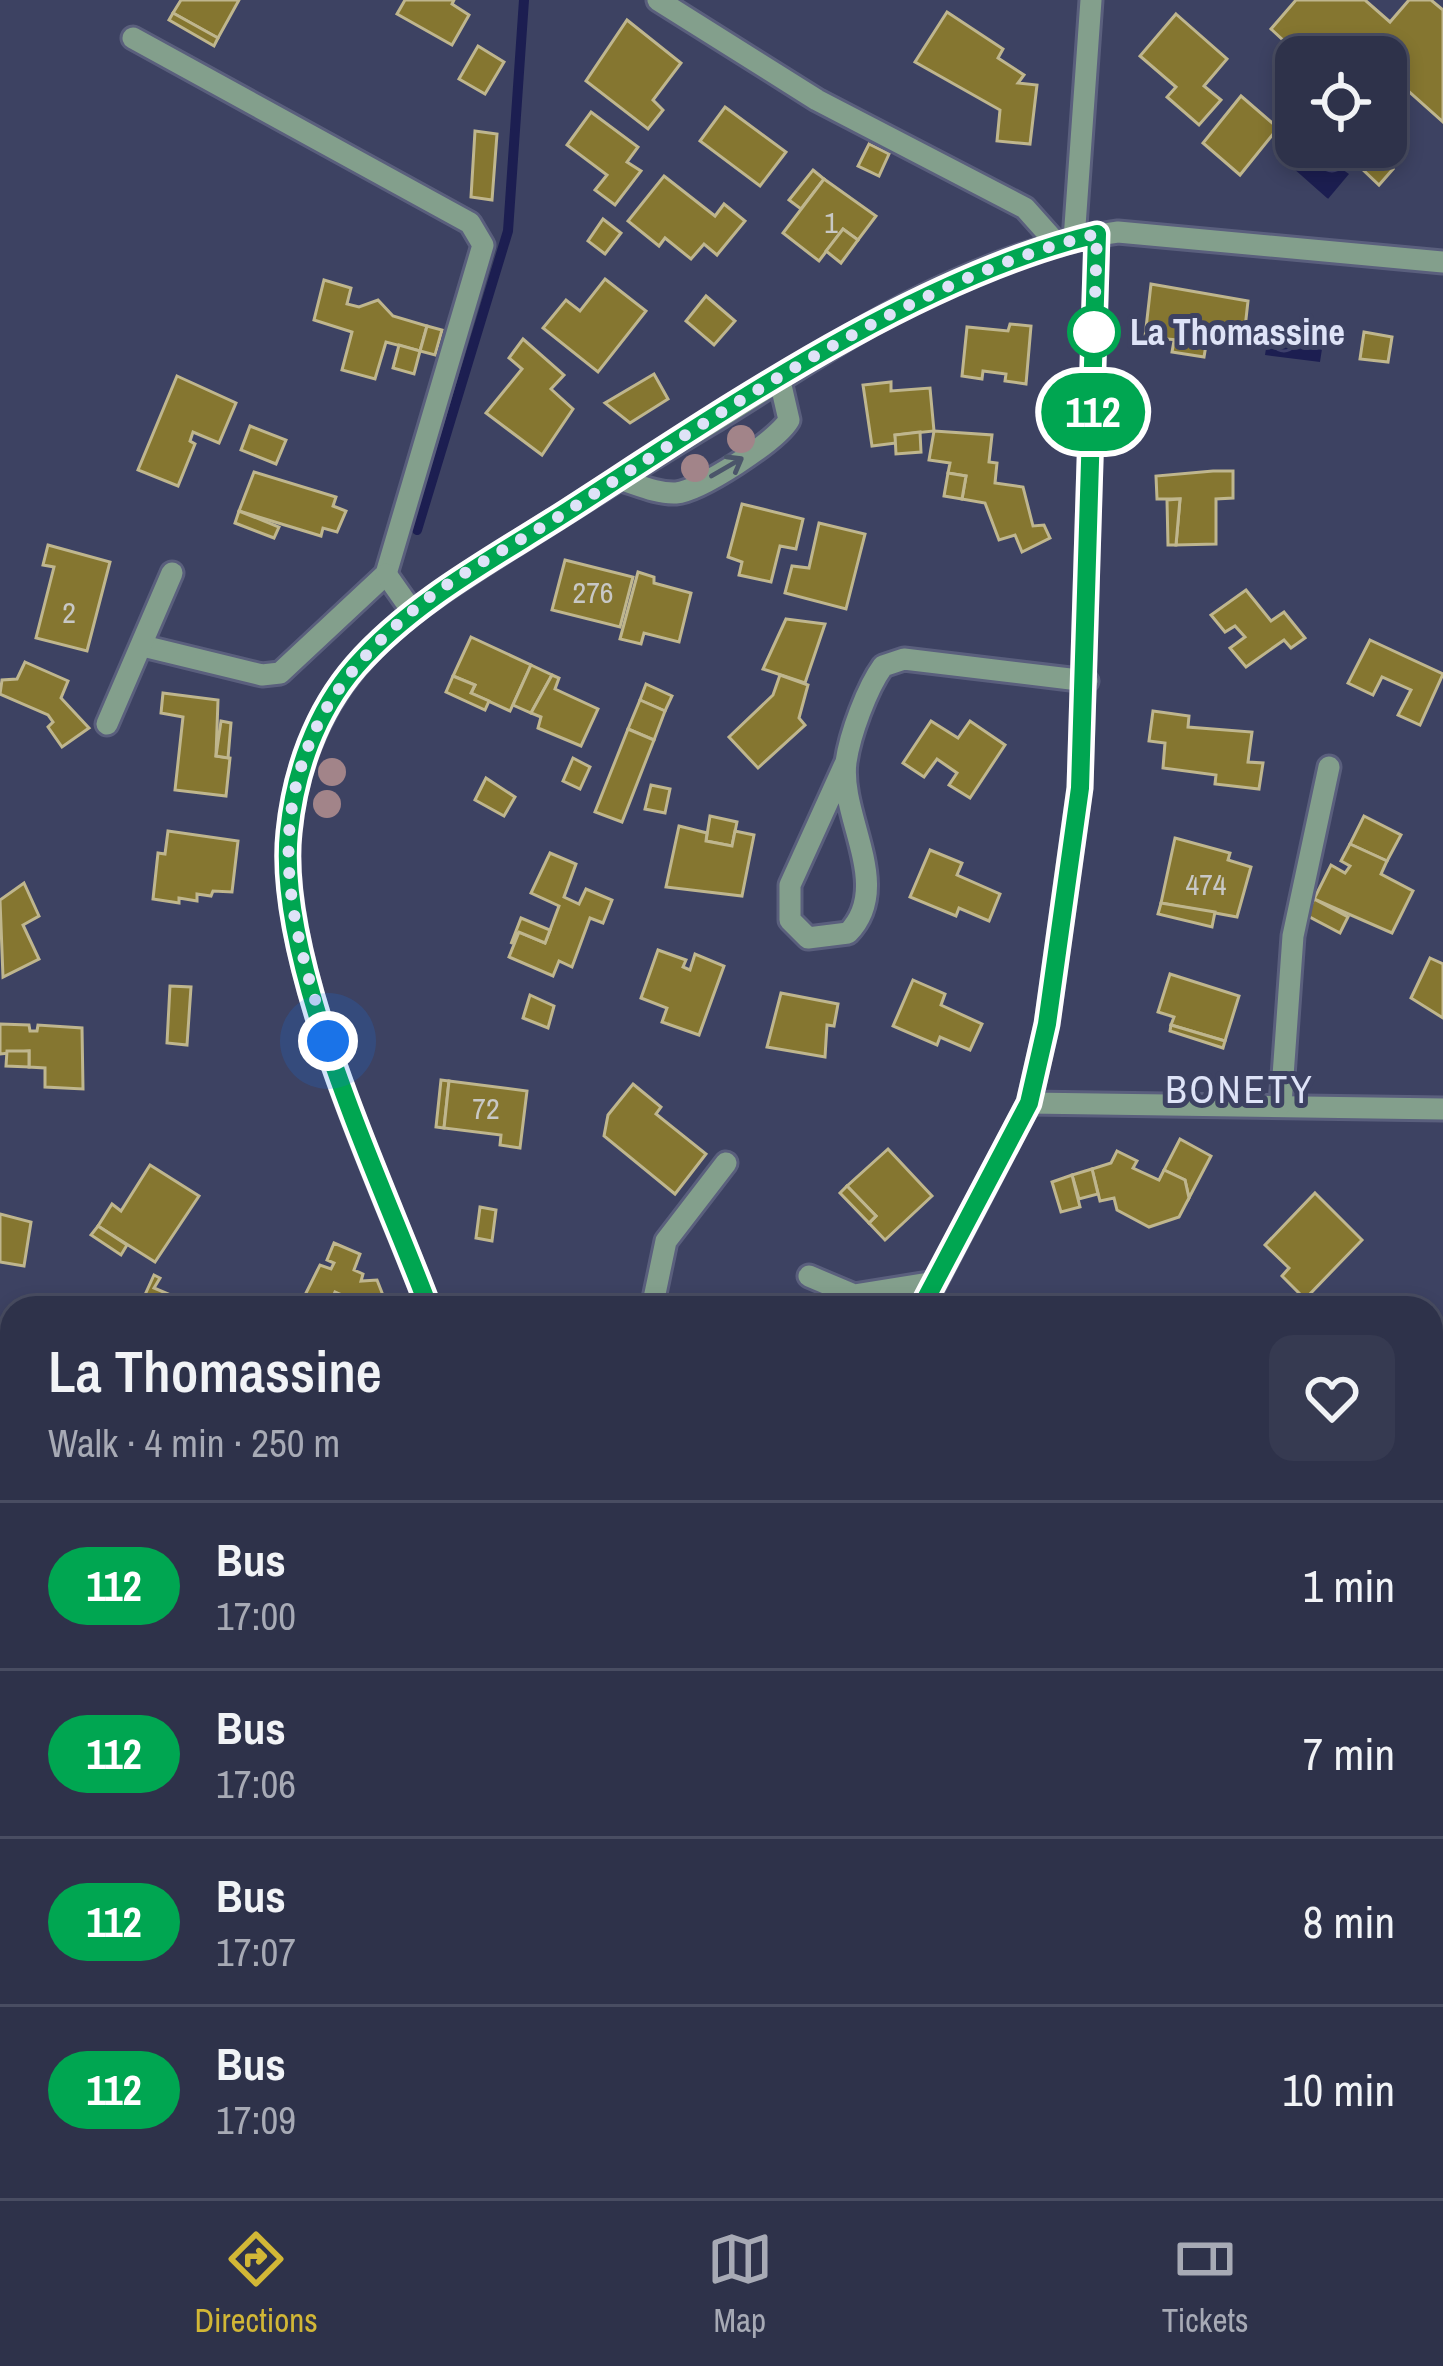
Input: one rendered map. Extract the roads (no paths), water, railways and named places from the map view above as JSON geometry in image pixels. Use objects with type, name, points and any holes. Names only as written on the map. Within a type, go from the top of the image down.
[{"type":"street","points":[[658,0],[799,89],[1025,208],[1066,242]]},
{"type":"street","points":[[1066,242],[1091,0]]},
{"type":"street","points":[[133,38],[470,223],[478,233],[481,264],[386,574],[280,673],[262,675],[143,646]]},
{"type":"street","points":[[424,1296],[298,947],[288,854],[302,768],[328,706],[356,666],[412,611],[619,478],[954,282],[1066,242],[1139,231],[1443,262]]},
{"type":"street","points":[[928,1296],[1029,1103],[1047,1024],[1072,862],[1087,681],[1097,234]]},
{"type":"street","points":[[619,478],[661,491],[688,490],[757,449],[789,420],[780,381]]},
{"type":"street","points":[[107,724],[172,572]]},
{"type":"street","points":[[386,574],[412,611]]},
{"type":"street","points":[[845,764],[866,896],[848,933],[808,938],[790,920],[790,885],[845,764],[878,672],[895,660],[1087,681]]},
{"type":"street","points":[[1281,1104],[1293,936],[1329,767]]},
{"type":"street","points":[[1029,1103],[1443,1109]]},
{"type":"street","points":[[654,1296],[666,1240],[726,1163]]},
{"type":"street","points":[[809,1276],[854,1295],[935,1282]]},
{"type":"water","points":[[1293,168],[1341,168],[1349,174],[1328,199]]},
{"type":"water","points":[[1269,329],[1324,336],[1320,362],[1265,355]]},
{"type":"waterway","points":[[417,530],[508,231],[524,0]]},
{"type":"place","name":"La Thomassine","points":[[1094,332]]},
{"type":"district","name":"BONETY","points":[[1240,1089]]}]
